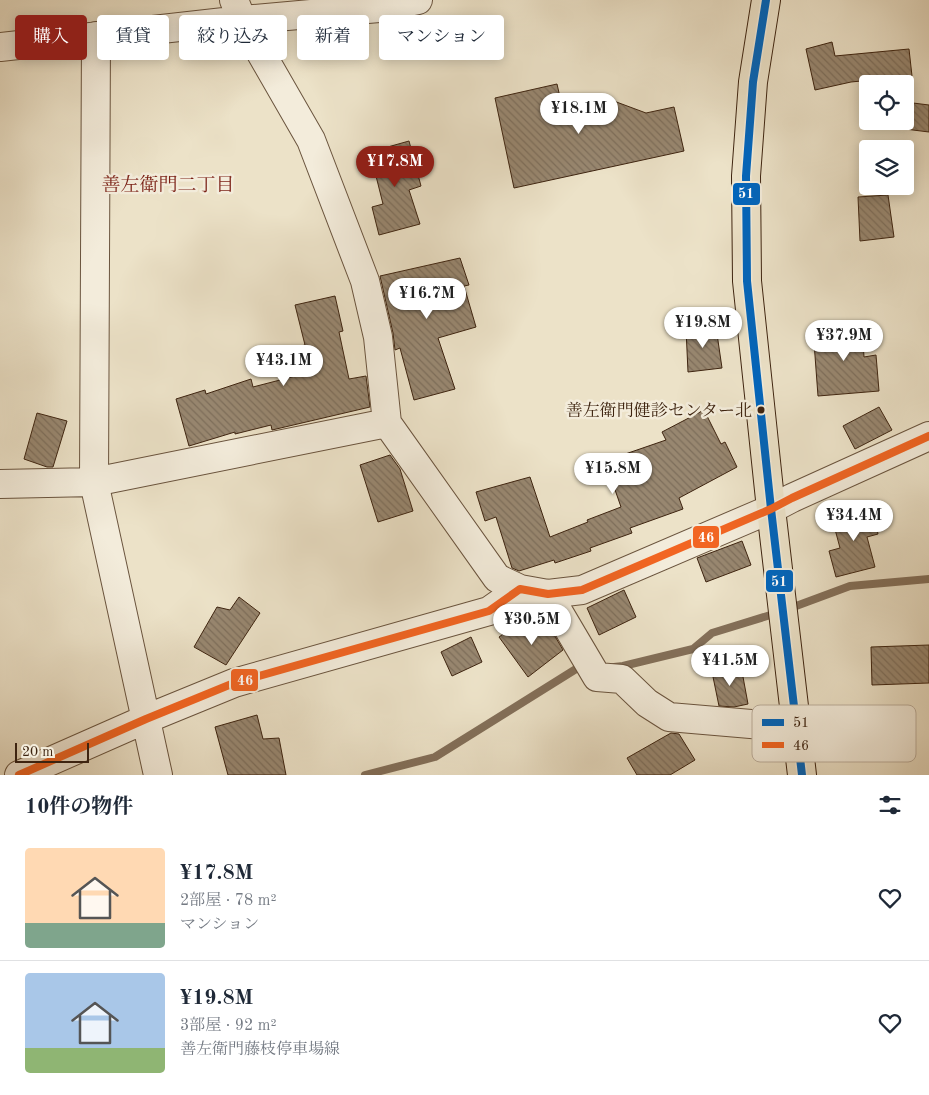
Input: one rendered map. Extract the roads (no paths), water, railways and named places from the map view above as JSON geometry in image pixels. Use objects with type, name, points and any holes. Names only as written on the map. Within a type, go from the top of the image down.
[{"type":"main road","points":[[766,0],[754,82],[746,176],[747,282],[794,705]]},
{"type":"main road","points":[[801,762],[802,775]]},
{"type":"street","points":[[0,47],[96,36],[238,10],[379,8],[418,0]]},
{"type":"street","points":[[238,10],[311,140],[365,281],[378,337],[387,424],[497,578],[520,589],[548,594],[582,590],[771,509],[929,436]]},
{"type":"street","points":[[96,36],[94,482],[158,775]]},
{"type":"street","points":[[0,484],[94,482],[387,424]]},
{"type":"street","points":[[19,775],[234,682],[489,611],[520,589]]},
{"type":"street","points":[[548,594],[597,677],[622,680],[647,702],[669,717],[752,724]]},
{"type":"waterway","points":[[788,609],[850,586],[929,579]]},
{"type":"waterway","points":[[614,667],[693,649],[712,633],[777,613]]},
{"type":"waterway","points":[[365,775],[435,757],[576,669],[585,668]]},
{"type":"place","name":"善左衛門健診センター北","points":[[761,410]]},
{"type":"district","name":"善左衛門二丁目","points":[[168,184]]}]
